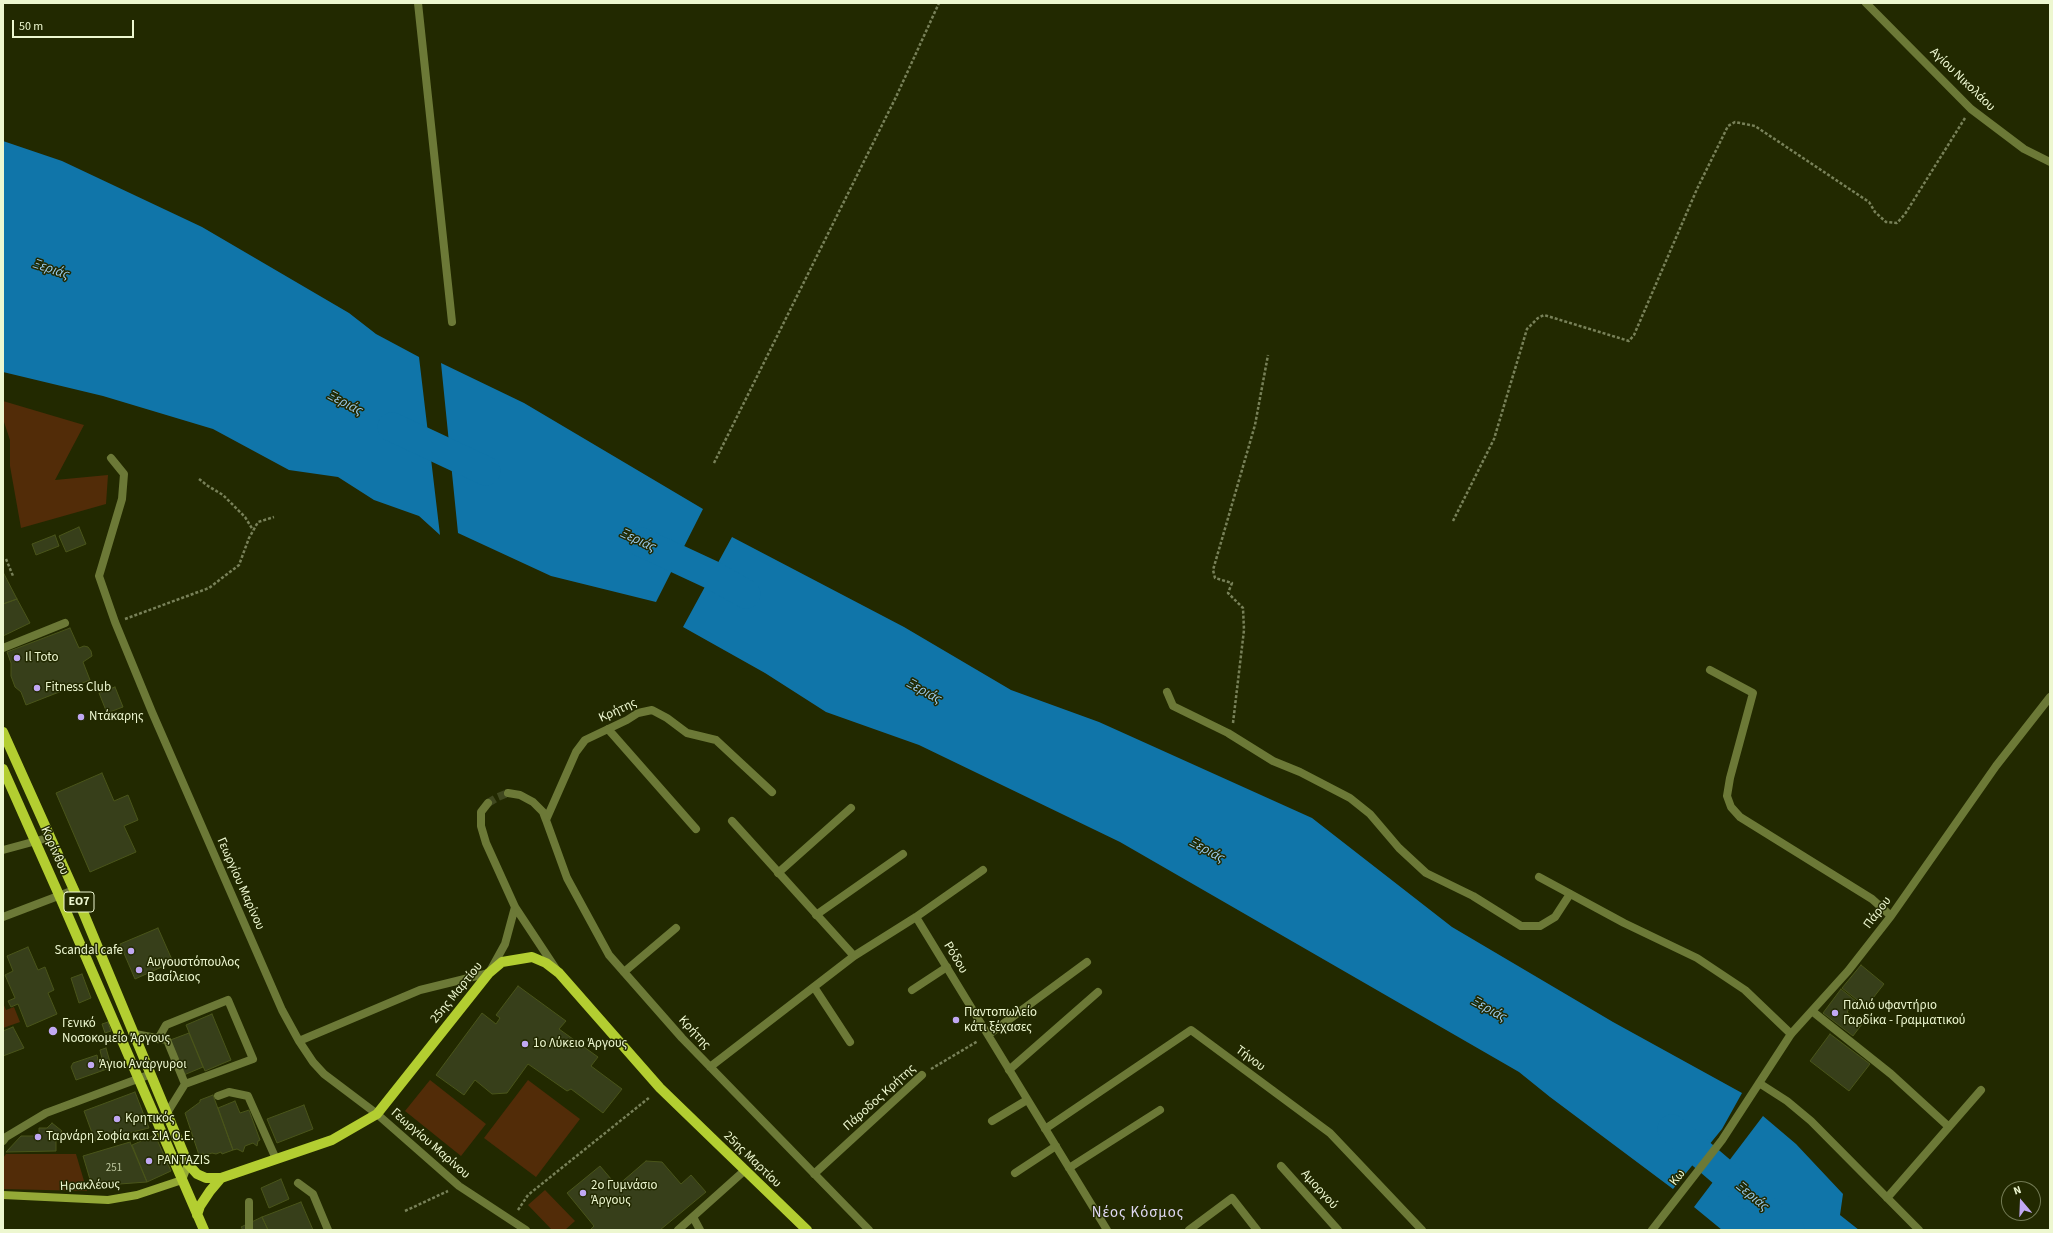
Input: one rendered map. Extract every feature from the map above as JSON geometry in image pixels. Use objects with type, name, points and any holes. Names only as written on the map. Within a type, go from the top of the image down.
[{"type":"main road","name":"Κορίνθου","points":[[3,732],[74,890],[188,1164]]},
{"type":"main road","name":"Κορίνθου","points":[[3,770],[60,895],[204,1230]]},
{"type":"main road","name":"25ης Μαρτίου","points":[[188,1164],[201,1176],[221,1178],[332,1140],[377,1114],[489,973],[502,962],[532,957],[546,963],[559,973],[660,1088],[806,1230]]},
{"type":"main road","points":[[182,1180],[188,1164]]},
{"type":"main road","points":[[197,1215],[200,1206],[221,1178]]},
{"type":"main road","name":"Ηρακλέους","points":[[3,1195],[108,1200],[138,1195],[182,1180]]},
{"type":"street","points":[[418,3],[452,322]]},
{"type":"street","name":"Αγίου Νικολάου","points":[[1866,3],[1971,109],[2024,149],[2050,162]]},
{"type":"street","name":"Γεωργίου Μαρίνου","points":[[111,458],[124,474],[122,499],[99,576],[115,622],[152,712],[282,1010],[299,1041],[313,1062],[324,1074],[377,1114],[459,1186],[526,1230]]},
{"type":"street","points":[[3,648],[65,623]]},
{"type":"street","points":[[1710,670],[1753,694],[1730,778],[1727,796],[1731,807],[1740,817],[1872,899],[1891,916]]},
{"type":"street","points":[[1167,692],[1173,706],[1232,735],[1273,761],[1300,772],[1350,798],[1370,814],[1399,848],[1426,873],[1473,896],[1521,926],[1540,926],[1555,917],[1570,894]]},
{"type":"street","name":"Πάρου","points":[[1722,1140],[1791,1034],[1848,971],[1891,916],[1996,766],[2050,697]]},
{"type":"street","name":"Κρήτης","points":[[546,820],[576,752],[585,740],[638,713],[652,710],[667,718],[687,733],[716,740],[772,792]]},
{"type":"street","points":[[608,729],[696,829]]},
{"type":"street","name":"Κρήτης","points":[[508,793],[520,795],[533,802],[543,812],[567,878],[609,955],[710,1067],[870,1230]]},
{"type":"street","points":[[488,803],[481,812],[481,826],[486,843],[514,907],[559,973]]},
{"type":"street","points":[[778,872],[851,808]]},
{"type":"street","points":[[732,821],[854,956]]},
{"type":"street","points":[[3,850],[51,837]]},
{"type":"street","points":[[816,915],[903,854]]},
{"type":"street","points":[[710,1067],[854,956],[916,917],[983,870]]},
{"type":"street","points":[[1538,877],[1624,923],[1697,958],[1745,990],[1791,1034]]},
{"type":"street","points":[[3,916],[74,890]]},
{"type":"street","points":[[299,1041],[420,990],[489,973],[505,944],[514,907]]},
{"type":"street","name":"Ρόδου","points":[[916,917],[1107,1230]]},
{"type":"street","points":[[624,972],[676,928]]},
{"type":"street","points":[[988,1034],[1087,962]]},
{"type":"street","points":[[912,990],[947,967]]},
{"type":"street","points":[[814,987],[850,1042]]},
{"type":"street","points":[[1009,1070],[1098,992]]},
{"type":"street","points":[[158,1039],[166,1025],[228,1000],[253,1059],[185,1084],[167,1113]]},
{"type":"street","points":[[1812,1011],[1891,1074],[1949,1127]]},
{"type":"street","name":"Τήνου","points":[[1045,1129],[1191,1030],[1330,1133],[1422,1230]]},
{"type":"street","points":[[135,1034],[167,1040],[185,1084]]},
{"type":"street","points":[[4,1137],[46,1113],[151,1074]]},
{"type":"street","name":"Πάροδος Κρήτης","points":[[814,1174],[922,1075]]},
{"type":"street","points":[[1759,1083],[1787,1101],[1805,1116],[1919,1230]]},
{"type":"street","points":[[1887,1198],[1981,1090]]},
{"type":"street","points":[[218,1096],[229,1092],[248,1096],[276,1159]]},
{"type":"street","points":[[992,1121],[1027,1100]]},
{"type":"street","points":[[1069,1168],[1160,1110]]},
{"type":"street","name":"Κω","points":[[1652,1230],[1722,1140]]},
{"type":"street","points":[[1015,1173],[1056,1146]]},
{"type":"street","name":"Αμοργού","points":[[1281,1166],[1338,1230]]},
{"type":"street","points":[[678,1230],[744,1171]]},
{"type":"street","points":[[298,1183],[313,1194],[328,1230]]},
{"type":"street","points":[[1189,1230],[1232,1198],[1257,1230]]},
{"type":"street","points":[[249,1202],[249,1230]]},
{"type":"street","points":[[693,1217],[700,1230]]},
{"type":"path","points":[[714,463],[896,97],[939,3]]},
{"type":"path","points":[[1453,521],[1494,439],[1527,329],[1538,318],[1544,315],[1629,341],[1634,335],[1697,189],[1728,126],[1735,122],[1756,126],[1869,202],[1875,212],[1886,222],[1897,223],[1905,214],[1971,109]]},
{"type":"path","points":[[1232,735],[1244,630],[1243,608],[1228,593],[1232,583],[1215,578],[1213,570],[1255,425],[1268,355]]},
{"type":"path","points":[[199,479],[223,495],[245,517],[253,530]]},
{"type":"path","points":[[115,622],[209,588],[239,565],[253,530],[258,522],[274,517]]},
{"type":"path","points":[[6,559],[13,576]]},
{"type":"path","name":"Πάροδος Κρήτης","points":[[922,1075],[988,1034]]},
{"type":"path","points":[[510,1220],[528,1195],[660,1088]]},
{"type":"path","points":[[405,1211],[459,1186]]},
{"type":"shaded area","points":[[3,401],[84,425],[55,480],[108,475],[106,504],[21,528],[10,466],[10,440],[3,419]]},
{"type":"shaded area","points":[[3,1003],[6,1010],[14,1007],[20,1022],[3,1028]]},
{"type":"shaded area","points":[[430,1080],[486,1124],[461,1156],[405,1111]]},
{"type":"shaded area","points":[[528,1080],[580,1119],[536,1177],[484,1138]]},
{"type":"shaded area","points":[[6,1154],[76,1154],[87,1191],[3,1189],[3,1158]]},
{"type":"shaded area","points":[[545,1190],[575,1221],[565,1230],[552,1230],[528,1205]]},
{"type":"water","points":[[3,141],[62,161],[202,227],[349,313],[376,334],[419,357],[440,535],[419,516],[374,500],[338,477],[289,470],[213,429],[103,396],[3,372]]},
{"type":"water","points":[[441,363],[524,403],[703,509],[656,602],[551,576],[458,533]]},
{"type":"water","points":[[732,537],[904,627],[1011,690],[1099,722],[1312,818],[1452,927],[1613,1022],[1742,1093],[1722,1129],[1673,1189],[1519,1072],[1120,842],[919,745],[826,712],[765,673],[683,627]]},
{"type":"water","points":[[1763,1116],[1796,1144],[1843,1194],[1840,1215],[1859,1230],[1722,1230],[1694,1207]]},
{"type":"building","points":[[79,527],[86,544],[66,552],[59,536]]},
{"type":"building","points":[[55,535],[59,546],[36,555],[32,544]]},
{"type":"building","points":[[3,572],[17,599],[3,604]]},
{"type":"building","points":[[17,599],[30,623],[3,636],[3,604]]},
{"type":"building","points":[[70,628],[79,648],[84,646],[88,647],[91,651],[92,656],[83,662],[90,680],[26,705],[21,692],[15,687],[11,676],[11,663],[7,652]]},
{"type":"building","points":[[115,687],[123,707],[107,713],[99,693]]},
{"type":"building","points":[[102,773],[114,801],[128,795],[138,820],[124,826],[136,852],[90,872],[56,793]]},
{"type":"building","points":[[158,928],[173,962],[135,979],[120,944]]},
{"type":"building","points":[[28,947],[38,970],[45,967],[54,990],[48,993],[57,1014],[27,1027],[18,1004],[11,1007],[8,1001],[15,998],[5,975],[13,971],[7,956]]},
{"type":"building","points":[[1861,965],[1884,984],[1866,1007],[1842,988]]},
{"type":"building","points":[[82,974],[91,998],[79,1003],[71,978]]},
{"type":"building","points":[[518,986],[566,1021],[559,1029],[598,1057],[591,1066],[622,1089],[603,1113],[571,1089],[567,1091],[528,1064],[507,1093],[492,1094],[475,1080],[464,1095],[436,1075],[482,1013],[496,1024],[500,1018],[496,1015]]},
{"type":"building","name":"Παλιό υφαντήριο Γαρδίκα - Γραμματικού","points":[[1841,989],[1856,1001],[1847,1012],[1862,1024],[1853,1036],[1823,1013]]},
{"type":"building","points":[[212,1014],[231,1060],[205,1071],[186,1025]]},
{"type":"building","points":[[108,1022],[111,1031],[105,1033],[102,1024]]},
{"type":"building","points":[[13,1027],[24,1048],[3,1056],[3,1031]]},
{"type":"building","points":[[189,1033],[203,1067],[179,1077],[165,1042]]},
{"type":"building","points":[[1830,1034],[1870,1064],[1849,1091],[1810,1061]]},
{"type":"building","name":"Άγιοι Ανάργυροι","points":[[106,1048],[110,1062],[107,1069],[76,1080],[71,1067],[73,1063],[97,1055],[98,1060],[102,1059],[100,1050]]},
{"type":"building","name":"Κρητικός","points":[[135,1092],[149,1128],[95,1141],[84,1111]]},
{"type":"building","points":[[213,1095],[233,1150],[222,1154],[221,1152],[216,1154],[212,1153],[204,1156],[203,1153],[199,1155],[185,1113],[200,1102],[200,1100]]},
{"type":"building","points":[[235,1101],[240,1113],[249,1110],[260,1140],[258,1141],[257,1146],[253,1143],[245,1146],[243,1152],[237,1149],[233,1150],[218,1108]]},
{"type":"building","points":[[304,1105],[313,1129],[277,1143],[267,1119]]},
{"type":"building","name":"Ταρνάρη Σοφία και ΣΙΑ Ο.Ε.","points":[[52,1123],[62,1131],[56,1139],[56,1151],[6,1152],[21,1136],[39,1136],[39,1128],[47,1128]]},
{"type":"building","points":[[155,1135],[171,1171],[147,1182],[132,1145]]},
{"type":"building","points":[[130,1142],[147,1182],[92,1186],[83,1156]]},
{"type":"building","points":[[646,1161],[662,1162],[681,1184],[691,1175],[706,1192],[660,1230],[590,1230],[594,1226],[567,1193],[600,1166],[617,1186]]},
{"type":"building","points":[[281,1179],[289,1199],[269,1208],[261,1188]]},
{"type":"building","points":[[301,1202],[313,1230],[268,1230],[262,1217]]},
{"type":"building","points":[[262,1217],[268,1230],[243,1230],[241,1227]]},
{"type":"waterway","name":"Ξεριάς","points":[[392,427],[486,471]]},
{"type":"waterway","name":"Ξεριάς","points":[[641,542],[712,575],[746,594]]},
{"type":"waterway","name":"Ξεριάς","points":[[1672,1129],[1790,1230]]},
{"type":"tunnel","points":[[488,803],[508,793]]},
{"type":"place","name":"Il Toto","points":[[17,658]]},
{"type":"place","name":"Fitness Club","points":[[37,688]]},
{"type":"place","name":"Ντάκαρης","points":[[81,717]]},
{"type":"place","name":"Scandal cafe","points":[[131,951]]},
{"type":"place","name":"Αυγουστόπουλος Βασίλειος","points":[[139,970]]},
{"type":"place","name":"Παλιό υφαντήριο Γαρδίκα - Γραμματικού","points":[[1835,1013]]},
{"type":"place","name":"Παντοπωλείο κάτι ξέχασες","points":[[956,1020]]},
{"type":"place","name":"Γενικό Νοσοκομείο Άργους","points":[[53,1031]]},
{"type":"place","name":"1ο Λύκειο Άργους","points":[[525,1044]]},
{"type":"place","name":"Άγιοι Ανάργυροι","points":[[91,1065]]},
{"type":"place","name":"Κρητικός","points":[[117,1119]]},
{"type":"place","name":"Ταρνάρη Σοφία και ΣΙΑ Ο.Ε.","points":[[38,1137]]},
{"type":"place","name":"PANTAZIS","points":[[149,1161]]},
{"type":"place","name":"2ο Γυμνάσιο Άργους","points":[[583,1193]]},
{"type":"district","name":"Νέος Κόσμος","points":[[1138,1214]]}]
